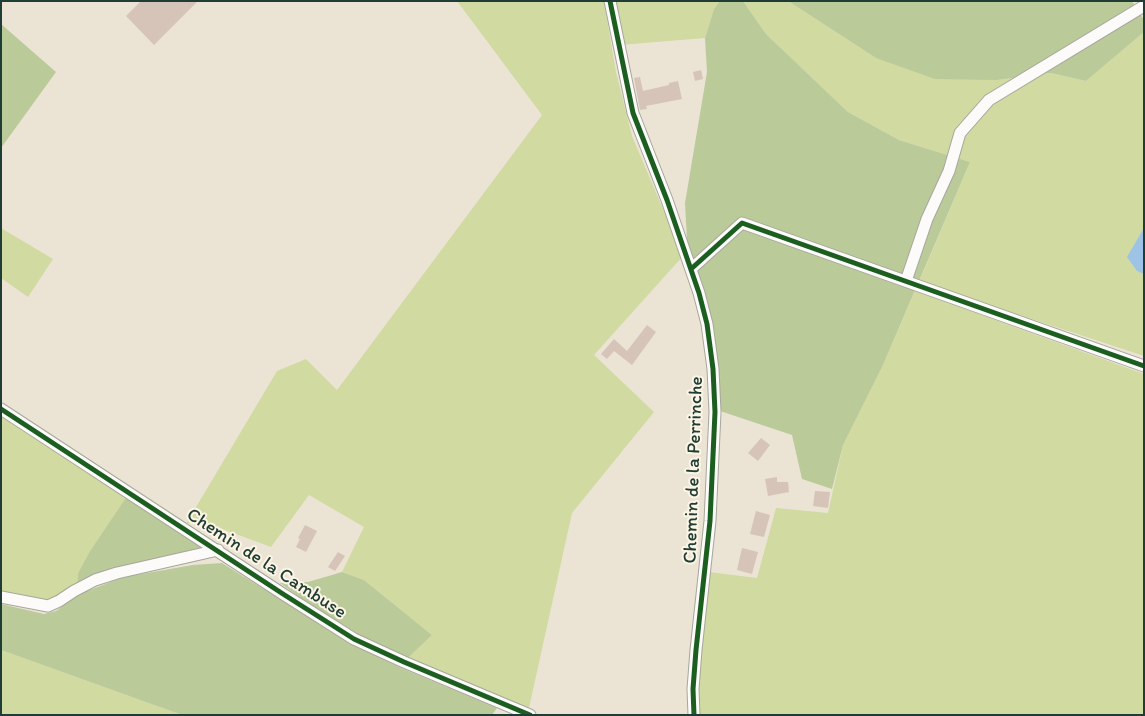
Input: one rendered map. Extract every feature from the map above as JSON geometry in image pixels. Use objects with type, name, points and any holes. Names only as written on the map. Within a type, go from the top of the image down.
[{"type":"street","name":"Chemin de la Perrinche","points":[[610,1],[633,113],[667,200],[691,269],[707,324],[713,369],[715,412],[710,521],[696,650],[693,689],[694,715]]},
{"type":"street","points":[[906,281],[927,219],[949,171],[960,133],[989,100],[1144,6]]},
{"type":"street","points":[[691,269],[742,223],[1144,366]]},
{"type":"street","name":"Chemin de la Cambuse","points":[[1,409],[354,639],[530,715]]},
{"type":"street","points":[[1,597],[48,606],[94,580],[218,550]]},
{"type":"green space","points":[[457,1],[604,1],[616,72],[632,136],[683,256],[594,355],[654,412],[572,513],[529,708],[408,658],[432,635],[364,580],[342,572],[364,527],[309,495],[271,547],[198,520],[186,524],[277,371],[306,359],[337,390],[542,115]]},
{"type":"green space","points":[[613,1],[720,1],[714,9],[705,38],[620,45]]},
{"type":"green space","points":[[720,1],[743,1],[766,34],[848,112],[899,140],[970,162],[883,365],[843,445],[832,489],[802,479],[792,435],[720,411],[699,285],[687,240],[685,203],[707,72],[705,38],[714,9]]},
{"type":"green space","points":[[743,1],[788,1],[876,58],[997,80],[1051,73],[1086,81],[1144,32],[1144,356],[919,282],[970,162],[899,140],[848,112],[766,34]]},
{"type":"green space","points":[[788,1],[1132,1],[1144,20],[1144,32],[1086,81],[1051,73],[997,80],[935,79],[876,58]]},
{"type":"green space","points":[[1,24],[56,72],[1,148]]},
{"type":"green space","points":[[1,228],[53,259],[28,297],[1,278]]},
{"type":"green space","points":[[915,291],[1144,374],[1144,715],[697,715],[709,572],[757,578],[776,508],[828,513],[843,445],[883,365]]},
{"type":"green space","points":[[1,416],[127,496],[90,551],[78,573],[77,584],[50,600],[40,601],[1,593]]},
{"type":"green space","points":[[127,496],[204,548],[77,584],[78,573],[90,551]]},
{"type":"green space","points":[[222,563],[351,644],[401,668],[497,708],[492,715],[182,715],[1,650],[1,604],[44,614],[56,611],[79,594],[124,577],[193,565]]},
{"type":"green space","points":[[342,572],[364,580],[432,635],[408,658],[350,633],[280,583],[308,582]]},
{"type":"green space","points":[[1,650],[182,715],[1,715]]},
{"type":"water","points":[[1144,228],[1144,274],[1137,271],[1127,257]]},
{"type":"building","points":[[141,1],[198,1],[154,45],[126,16]]},
{"type":"building","points":[[701,70],[703,79],[695,81],[693,72]]},
{"type":"building","points":[[640,77],[643,91],[678,81],[682,99],[646,106],[647,109],[640,110],[634,78]]},
{"type":"building","points":[[647,325],[656,332],[632,365],[614,351],[607,359],[601,354],[614,339],[627,351]]},
{"type":"building","points":[[761,438],[770,445],[758,461],[748,453]]},
{"type":"building","points":[[777,477],[777,482],[788,482],[789,492],[768,496],[765,479]]},
{"type":"building","points":[[815,491],[830,492],[828,508],[813,506]]},
{"type":"building","points":[[756,511],[770,515],[764,537],[750,534]]},
{"type":"building","points":[[305,525],[317,531],[306,552],[296,547],[300,539],[298,538]]},
{"type":"building","points":[[742,548],[758,552],[752,574],[737,570]]},
{"type":"building","points":[[338,552],[345,556],[335,571],[328,567]]},
{"type":"cycle path","points":[[610,1],[633,113],[667,200],[699,293],[707,324],[713,369],[715,412],[710,521],[696,650],[693,689],[694,715]]},
{"type":"cycle path","points":[[691,269],[742,223],[1144,366]]},
{"type":"cycle path","points":[[1,409],[354,639],[530,715]]}]
